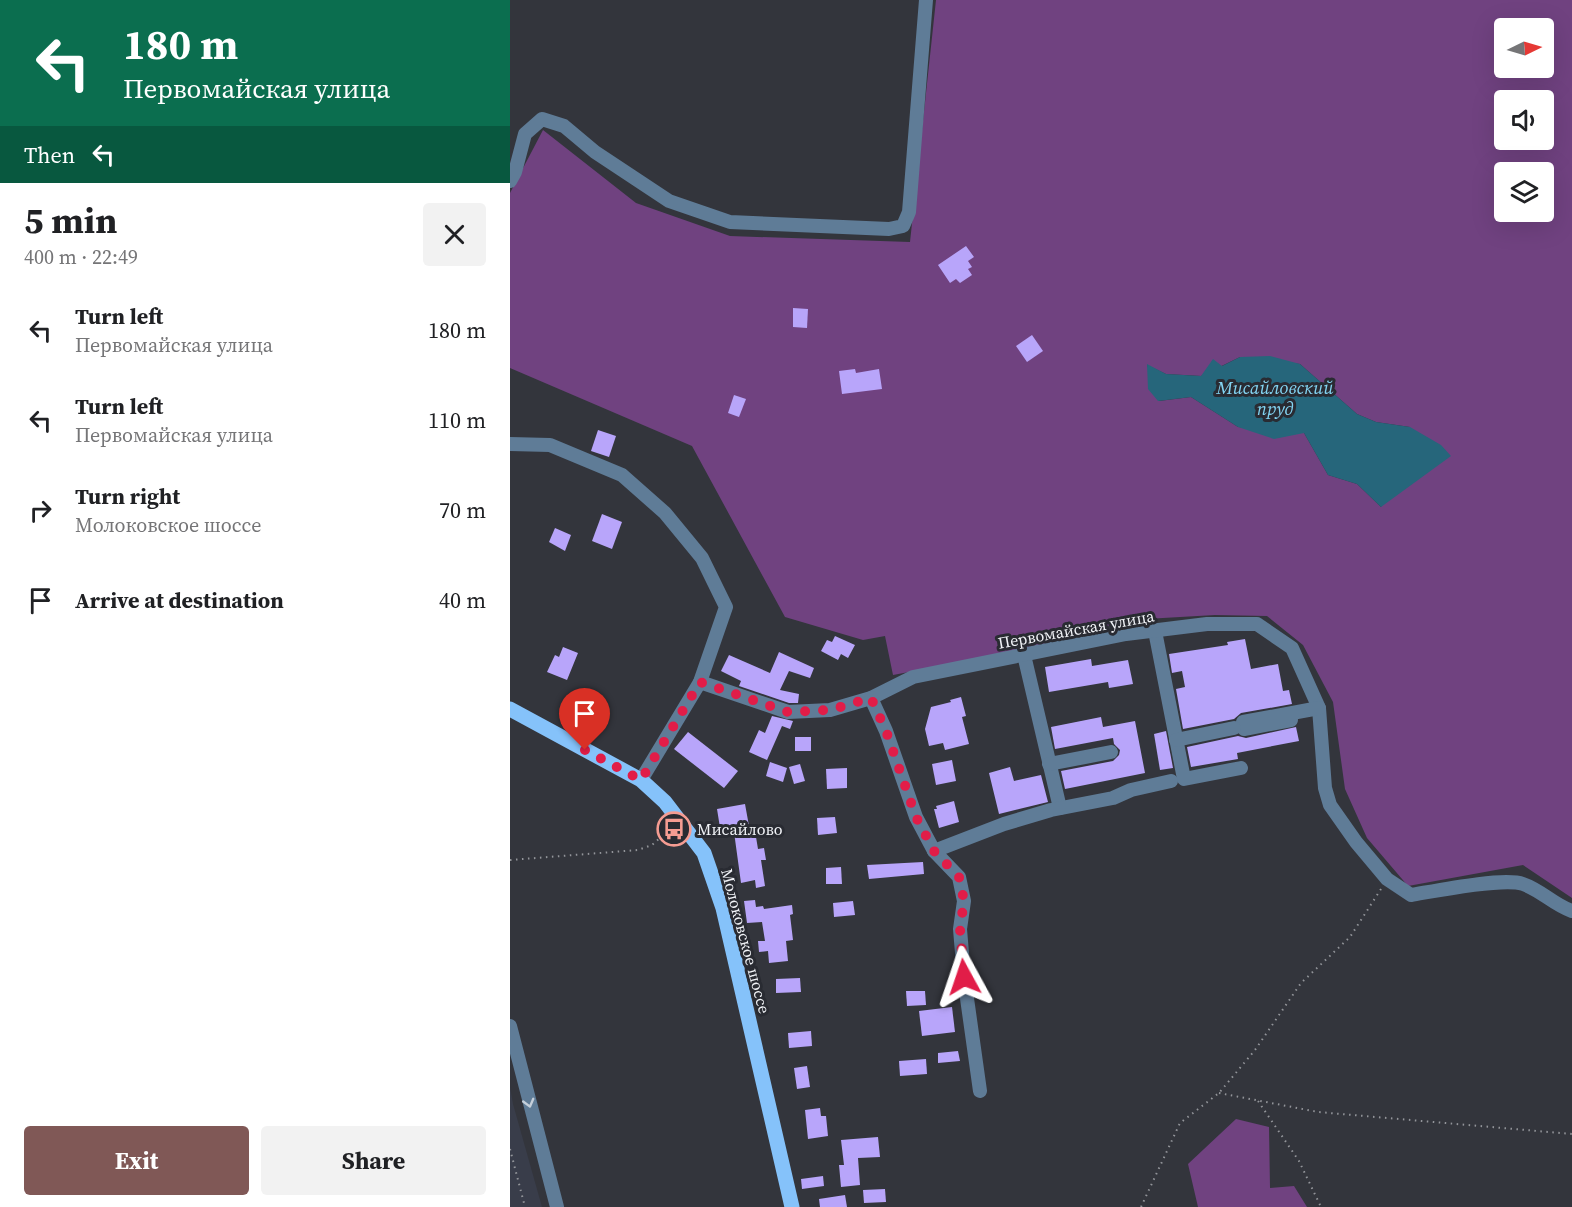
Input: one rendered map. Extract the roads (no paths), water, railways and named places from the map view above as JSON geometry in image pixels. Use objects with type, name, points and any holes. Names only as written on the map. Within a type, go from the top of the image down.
[{"type":"main road","name":"Молоковское шоссе","points":[[510,710],[641,780],[665,802],[704,853],[723,908],[792,1207]]},
{"type":"street","points":[[510,181],[515,172],[525,134],[542,119],[564,126],[595,152],[669,201],[730,222],[889,230],[903,226],[909,212],[926,0]]},
{"type":"street","points":[[510,444],[550,445],[622,475],[665,513],[702,558],[726,607],[700,682],[641,780]]},
{"type":"street","name":"Первомайская улица","points":[[700,682],[788,712],[830,710],[871,698],[913,677],[1125,634],[1207,624],[1257,624],[1292,648],[1319,708],[1325,788],[1330,805],[1356,842],[1387,879],[1411,895],[1488,884],[1520,883],[1535,889],[1565,909],[1572,911]]},
{"type":"street","points":[[1155,631],[1184,779],[1241,768]]},
{"type":"street","points":[[1024,655],[1060,808]]},
{"type":"street","points":[[871,698],[886,731],[916,817],[934,851],[959,877],[964,901],[960,929],[964,977],[980,1091]]},
{"type":"street","points":[[1290,714],[1319,708]]},
{"type":"street","points":[[1176,740],[1234,728]]},
{"type":"street","points":[[1049,764],[1111,752]]},
{"type":"street","points":[[934,851],[1004,824],[1060,808],[1113,798],[1131,790],[1171,781]]},
{"type":"street","points":[[510,1026],[514,1063],[557,1207]]},
{"type":"water","name":"Мисайловский пруд","points":[[1270,356],[1300,364],[1357,414],[1376,422],[1410,427],[1441,445],[1451,456],[1381,507],[1357,484],[1328,475],[1304,433],[1274,439],[1238,427],[1191,397],[1158,401],[1148,389],[1147,364],[1166,374],[1201,376],[1213,359],[1222,366],[1240,357]]},
{"type":"place","name":"Мисайлово","points":[[674,829]]}]
